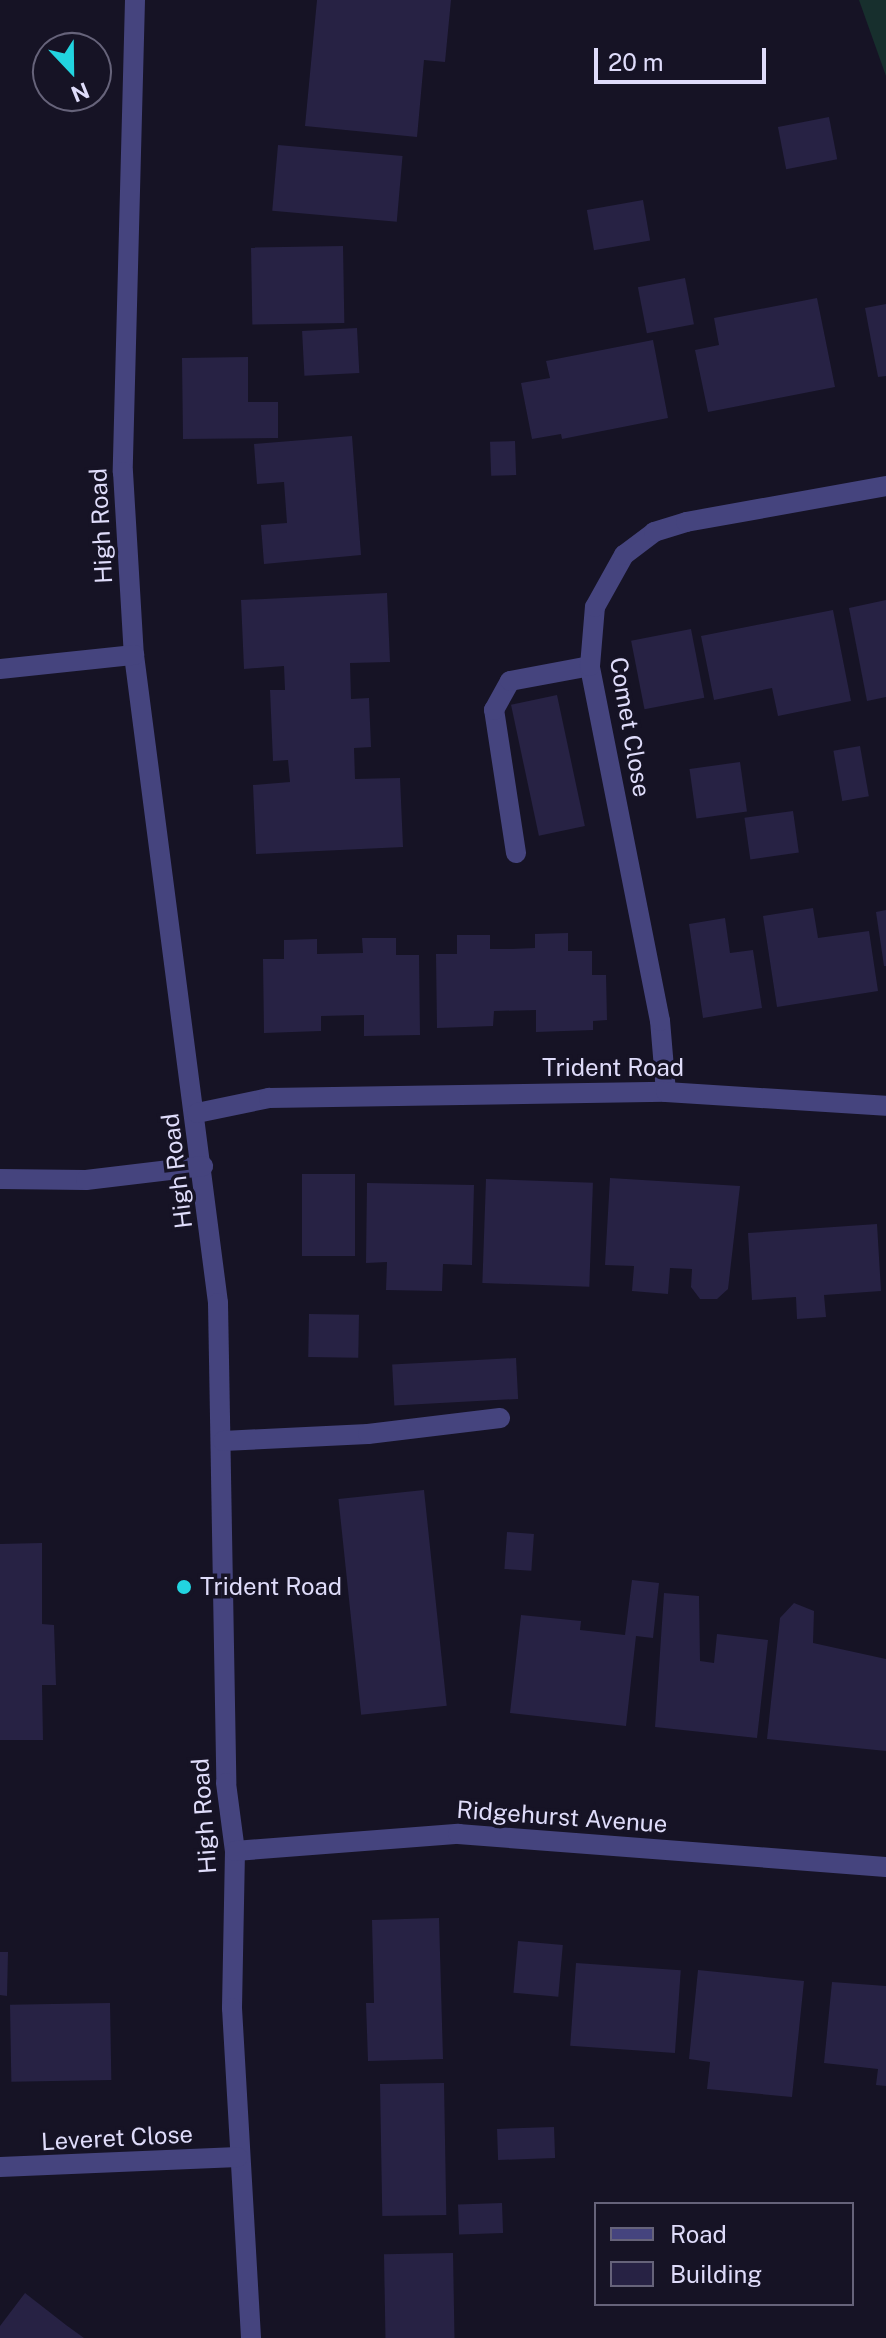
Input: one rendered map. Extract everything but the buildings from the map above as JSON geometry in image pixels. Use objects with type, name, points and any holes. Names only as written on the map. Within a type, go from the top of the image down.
[{"type":"street","name":"High Road","points":[[135,0],[123,472],[134,655],[197,1113],[218,1303],[223,1441],[226,1783],[235,1851],[232,2008],[238,2157],[251,2338]]},
{"type":"street","name":"Comet Close","points":[[666,1092],[660,1021],[590,666],[588,638],[605,581],[624,555],[654,532],[686,522],[886,486]]},
{"type":"street","points":[[0,669],[134,655]]},
{"type":"street","points":[[516,853],[494,710],[510,681],[590,666]]},
{"type":"street","name":"Trident Road","points":[[197,1113],[269,1098],[666,1092],[886,1106]]},
{"type":"street","points":[[0,1179],[86,1180],[203,1166]]},
{"type":"street","points":[[223,1441],[368,1434],[500,1418]]},
{"type":"street","name":"Ridgehurst Avenue","points":[[235,1851],[458,1834],[886,1867]]},
{"type":"street","name":"Leveret Close","points":[[0,2167],[238,2157]]},
{"type":"green space","points":[[859,0],[886,0],[886,76]]},
{"type":"place","name":"Trident Road","points":[[184,1587]]}]
